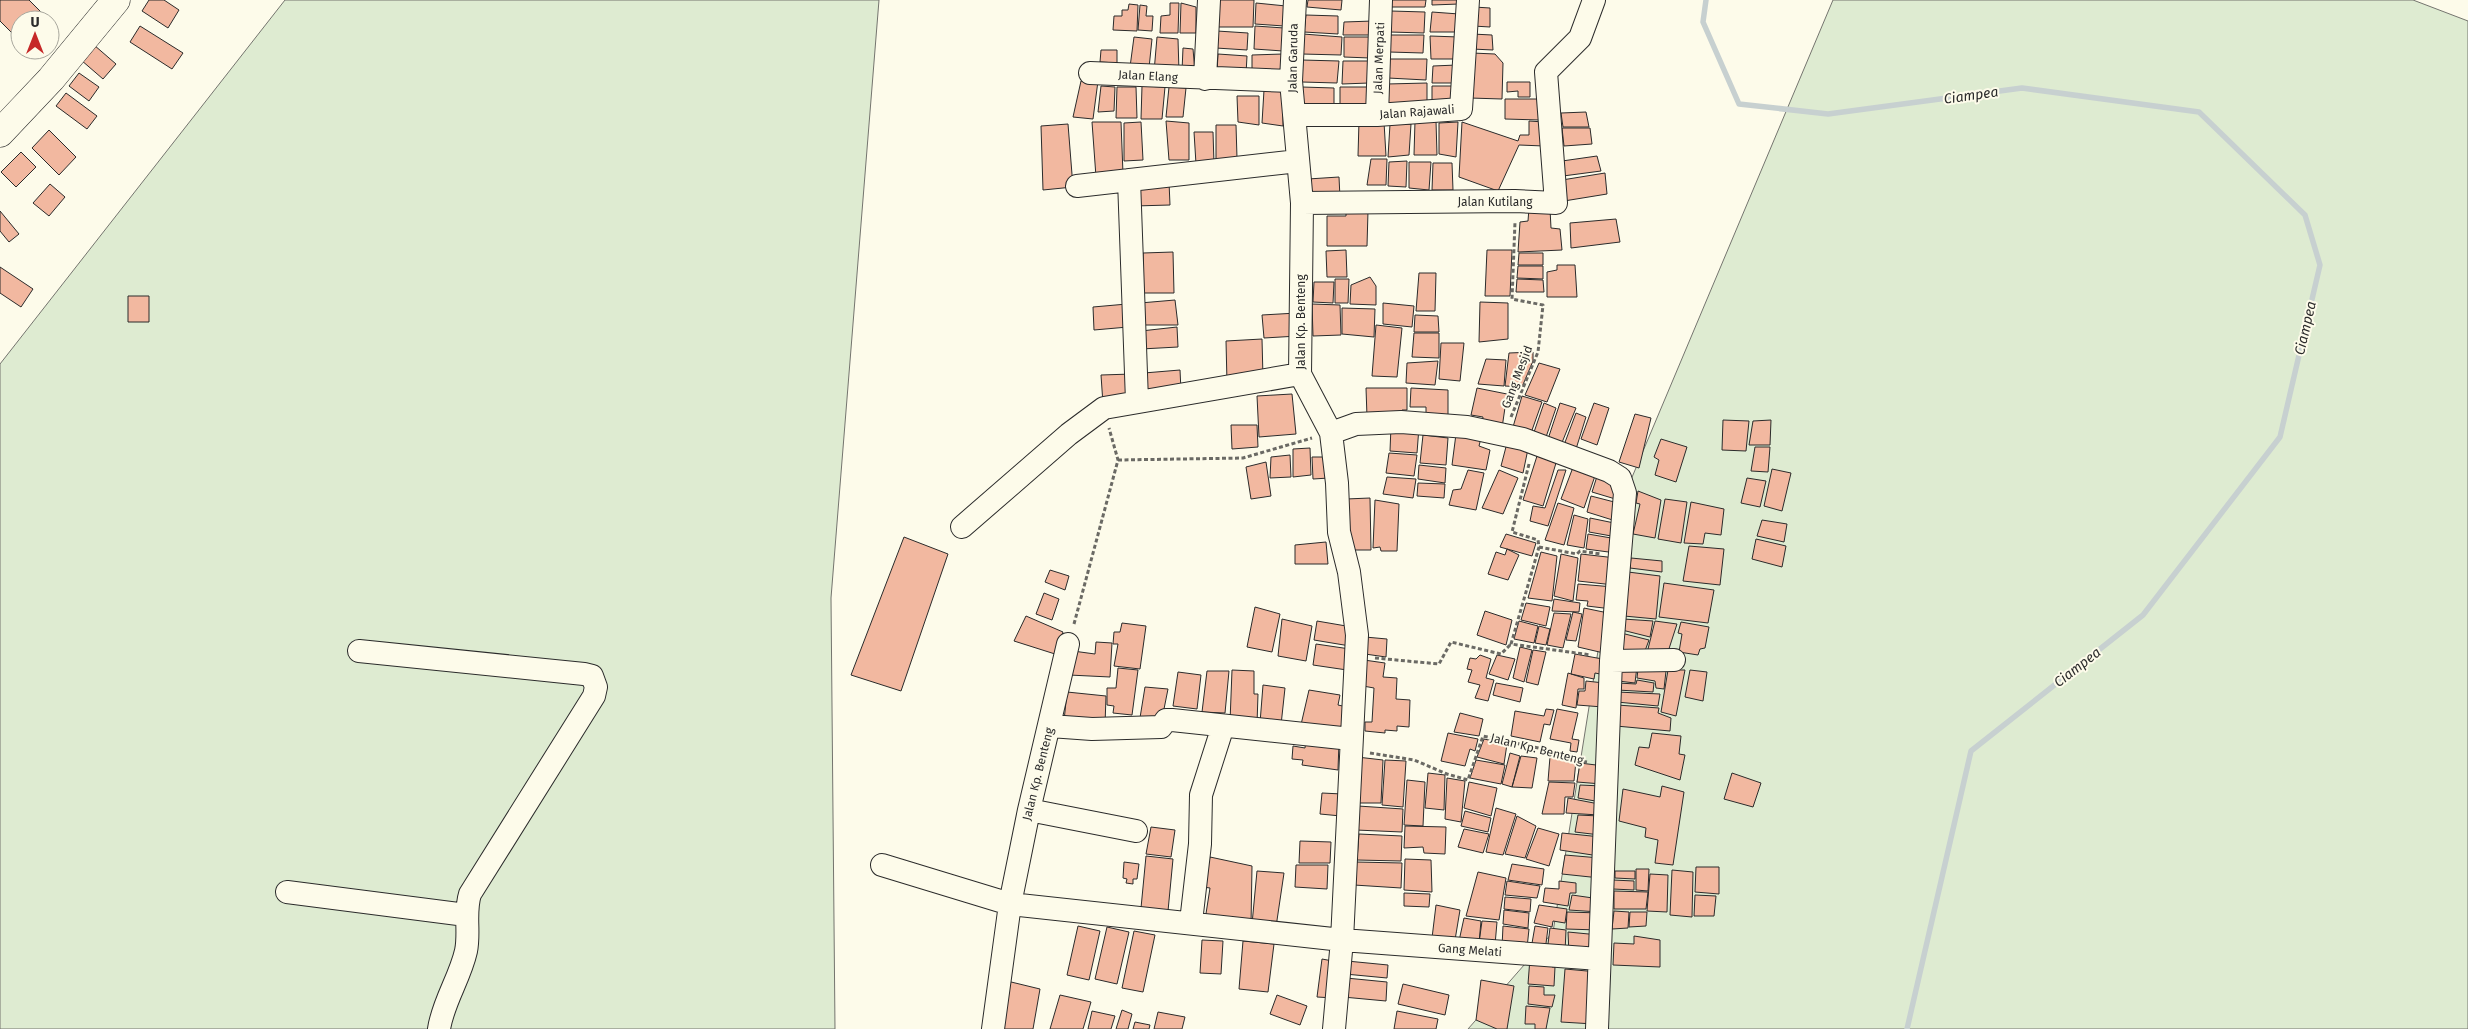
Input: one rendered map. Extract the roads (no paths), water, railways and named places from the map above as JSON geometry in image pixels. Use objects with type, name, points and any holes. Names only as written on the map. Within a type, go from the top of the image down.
[{"type":"main road","points":[[0,133],[51,79],[116,0]]},
{"type":"street","points":[[1205,79],[1209,0]]},
{"type":"street","name":"Jalan Garuda","points":[[1295,0],[1291,81],[1298,161]]},
{"type":"street","name":"Jalan Merpati","points":[[1377,115],[1381,0]]},
{"type":"street","name":"Jalan Rajawali","points":[[1294,115],[1377,115],[1461,110],[1468,0]]},
{"type":"street","name":"Jalan Kutilang","points":[[1302,204],[1515,201],[1556,204],[1546,72],[1580,38],[1594,0]]},
{"type":"street","name":"Jalan Elang","points":[[1090,74],[1291,81]]},
{"type":"street","points":[[1077,186],[1298,161]]},
{"type":"street","name":"Jalan Kp. Benteng","points":[[1298,161],[1302,204],[1300,374],[1331,433],[1338,484],[1339,532],[1349,572],[1355,608],[1357,656],[1342,940],[1334,1029]]},
{"type":"street","points":[[1129,180],[1137,401]]},
{"type":"street","points":[[962,527],[1069,434],[1104,408],[1300,374]]},
{"type":"street","points":[[1331,433],[1356,424],[1401,422],[1443,424],[1504,434],[1535,443],[1609,471],[1620,478],[1625,493],[1611,660],[1597,1029]]},
{"type":"street","name":"Jalan Kp. Benteng","points":[[993,1029],[1010,904],[1029,810],[1068,644]]},
{"type":"street","points":[[359,651],[584,674],[592,676],[596,686],[594,696],[470,894],[466,915],[468,938],[466,952],[445,1004],[439,1029]]},
{"type":"street","points":[[1611,660],[1674,660]]},
{"type":"street","points":[[1050,726],[1092,729],[1161,727],[1166,720],[1172,720],[1352,745]]},
{"type":"street","points":[[1191,922],[1200,844],[1201,795],[1223,726]]},
{"type":"street","points":[[1029,810],[1136,831]]},
{"type":"street","name":"Gang Melati","points":[[882,865],[1010,904],[1191,922],[1342,940],[1599,959]]},
{"type":"street","points":[[287,892],[466,915]]},
{"type":"waterway","name":"Ciampea","points":[[1706,0],[1703,22],[1739,104],[1828,114],[2022,88],[2199,112],[2305,215],[2320,265],[2280,437],[2143,615],[1971,751],[1907,1029]]}]
